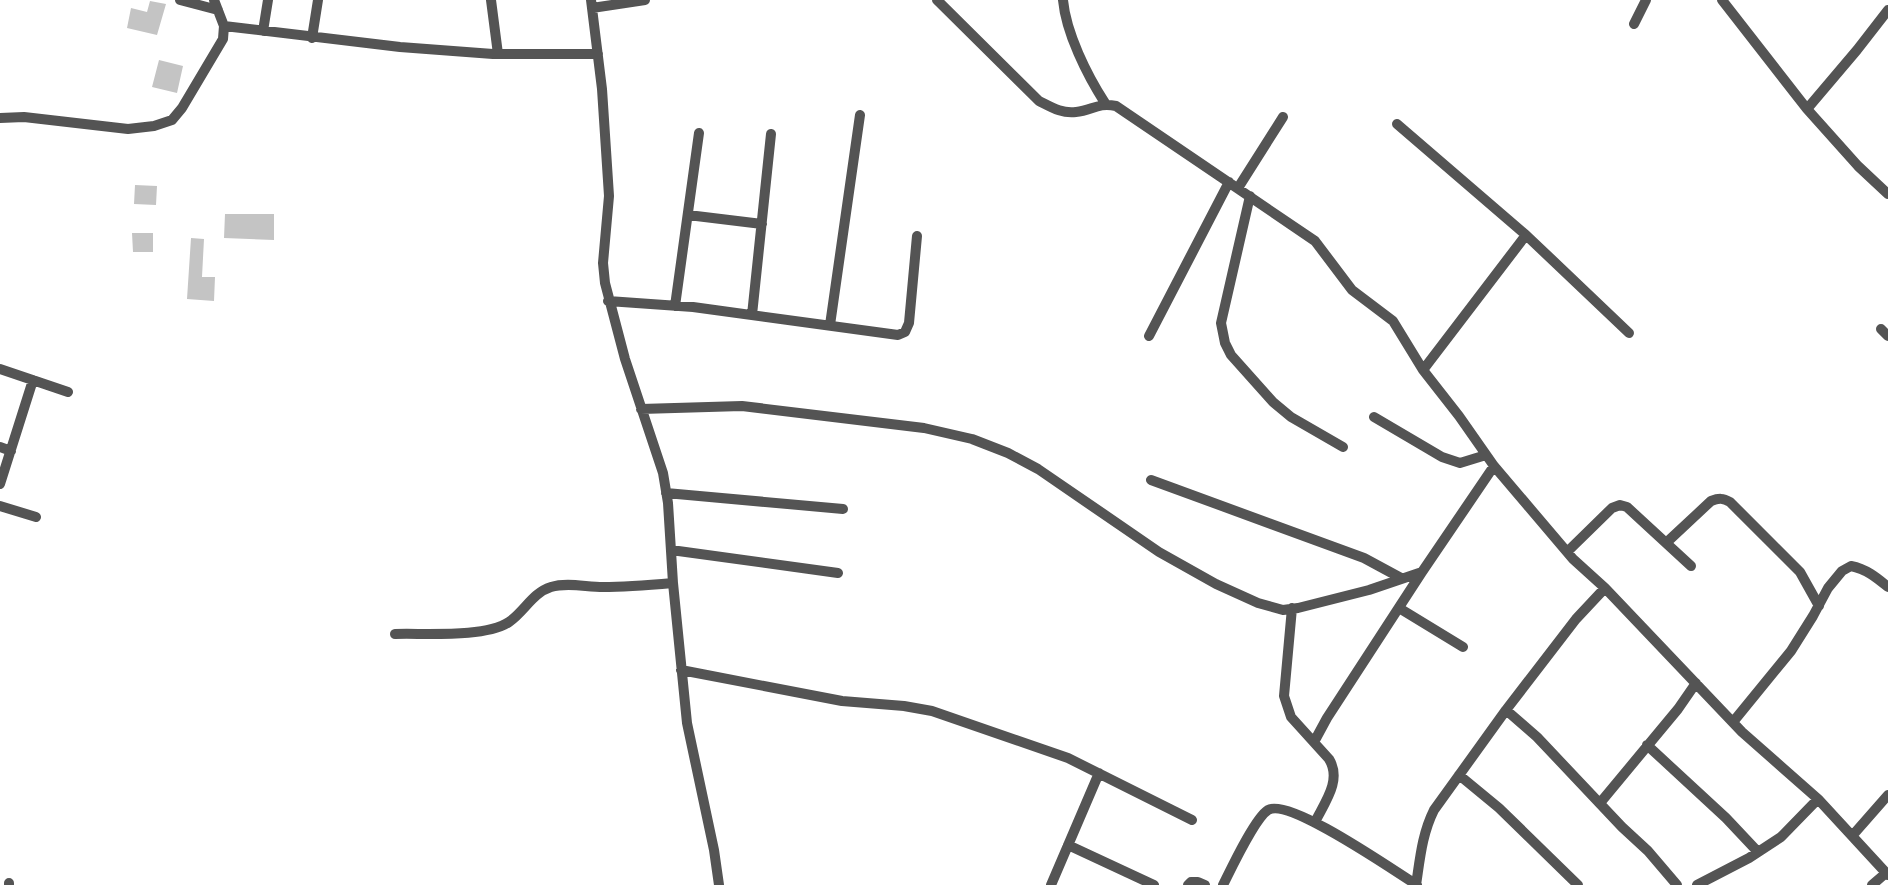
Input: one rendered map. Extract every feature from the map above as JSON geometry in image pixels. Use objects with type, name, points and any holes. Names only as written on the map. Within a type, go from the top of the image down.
[{"type":"street","points":[[180,0],[218,10]]},
{"type":"street","points":[[0,118],[24,118],[128,129],[154,126],[172,120],[182,108],[223,39],[225,33],[224,26],[214,0]]},
{"type":"street","points":[[263,31],[268,0]]},
{"type":"street","points":[[312,38],[318,0]]},
{"type":"street","points":[[491,0],[498,54]]},
{"type":"street","points":[[645,0],[592,4],[598,54],[609,196],[603,263],[608,301],[641,409],[663,473],[687,723],[714,850],[719,885]]},
{"type":"street","points":[[937,0],[1040,101],[1061,111],[1076,112],[1105,104],[1116,106],[1315,241],[1352,290],[1393,321],[1422,370],[1494,466],[1567,552],[1605,588],[1734,722],[1778,765],[1818,799],[1887,874],[1872,885]]},
{"type":"street","points":[[1063,0],[1067,20],[1087,75],[1105,104]]},
{"type":"street","points":[[1634,24],[1646,0]]},
{"type":"street","points":[[1722,0],[1806,109],[1858,166],[1888,194]]},
{"type":"street","points":[[1806,109],[1857,50],[1888,10]]},
{"type":"street","points":[[224,26],[312,38],[400,47],[498,54],[598,54]]},
{"type":"street","points":[[830,326],[860,115]]},
{"type":"street","points":[[1238,188],[1283,117]]},
{"type":"street","points":[[1397,124],[1526,235],[1629,333]]},
{"type":"street","points":[[675,306],[699,133]]},
{"type":"street","points":[[752,314],[771,134]]},
{"type":"street","points":[[1149,336],[1229,182]]},
{"type":"street","points":[[1250,196],[1221,323],[1225,343],[1231,355],[1273,402],[1291,417],[1343,447]]},
{"type":"street","points":[[688,215],[762,224]]},
{"type":"street","points":[[1422,370],[1526,235]]},
{"type":"street","points":[[608,301],[752,314],[898,335],[905,332],[909,323],[917,236]]},
{"type":"street","points":[[0,369],[68,392]]},
{"type":"street","points":[[0,484],[33,380]]},
{"type":"street","points":[[641,409],[742,406],[924,428],[972,439],[1008,453],[1038,469],[1160,552],[1216,584],[1258,603],[1283,610],[1370,590],[1422,572]]},
{"type":"street","points":[[1374,417],[1448,459],[1460,463],[1486,455]]},
{"type":"street","points":[[0,447],[11,451]]},
{"type":"street","points":[[1314,742],[1327,718],[1422,572],[1494,466]]},
{"type":"street","points":[[1151,480],[1364,558],[1401,578]]},
{"type":"street","points":[[666,493],[842,509]]},
{"type":"street","points":[[1666,543],[1711,501],[1718,498],[1724,499],[1730,502],[1800,572],[1819,606]]},
{"type":"street","points":[[1567,552],[1612,508],[1620,505],[1627,507],[1690,566]]},
{"type":"street","points":[[0,506],[36,517]]},
{"type":"street","points":[[671,550],[838,573]]},
{"type":"street","points":[[1734,722],[1791,651],[1819,606],[1828,588],[1842,571],[1851,566],[1871,573],[1888,587]]},
{"type":"street","points":[[395,634],[490,630],[510,622],[541,591],[553,586],[608,587],[673,583]]},
{"type":"street","points":[[1222,885],[1258,821],[1267,810],[1276,807],[1316,822],[1416,885],[1422,845],[1428,822],[1434,810],[1506,710],[1576,619],[1605,588]]},
{"type":"street","points":[[1292,608],[1284,696],[1291,717],[1329,759],[1335,774],[1332,788],[1316,822]]},
{"type":"street","points":[[1399,608],[1463,647]]},
{"type":"street","points":[[681,670],[842,701],[904,706],[932,711],[1068,758],[1192,820]]},
{"type":"street","points":[[1600,803],[1696,683]]},
{"type":"street","points":[[1506,710],[1537,737],[1648,851],[1677,885]]},
{"type":"street","points":[[1647,745],[1726,818],[1758,852]]},
{"type":"street","points":[[1051,885],[1099,773]]},
{"type":"street","points":[[1459,775],[1499,808],[1578,885]]},
{"type":"street","points":[[1852,836],[1888,795]]},
{"type":"street","points":[[1697,885],[1758,852],[1781,837],[1818,799]]},
{"type":"street","points":[[1068,844],[1154,885]]},
{"type":"street","points":[[1188,885],[1191,882],[1198,882],[1205,885]]},
{"type":"building","points":[[150,1],[166,4],[157,35],[127,28],[131,8],[147,12]]},
{"type":"building","points":[[159,60],[183,66],[177,93],[152,87]]},
{"type":"building","points":[[135,185],[157,186],[156,205],[134,204]]},
{"type":"building","points":[[225,214],[274,214],[274,240],[224,238]]},
{"type":"building","points":[[132,233],[153,233],[153,252],[133,252]]},
{"type":"building","points":[[191,238],[204,239],[202,277],[215,277],[214,301],[187,299]]}]
